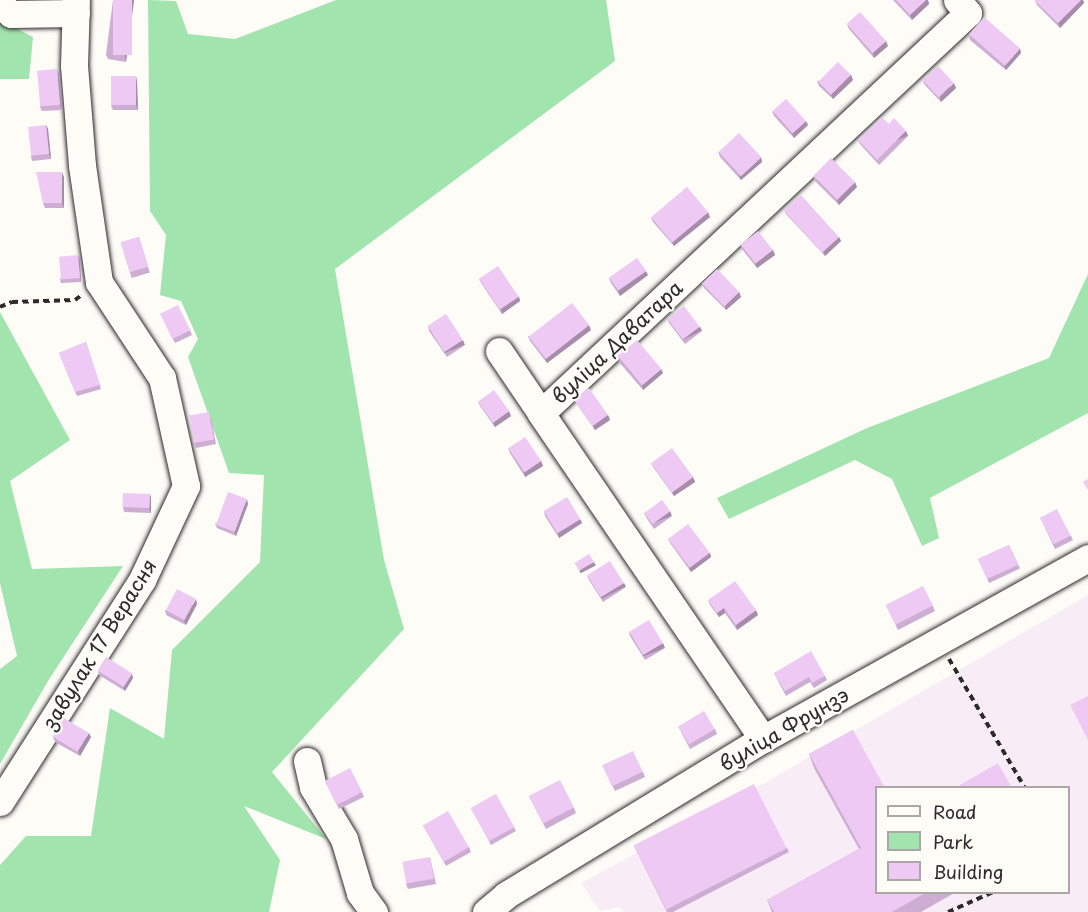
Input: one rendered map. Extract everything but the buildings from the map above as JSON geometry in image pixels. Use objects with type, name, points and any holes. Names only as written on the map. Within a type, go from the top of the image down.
[{"type":"street","name":"вуліца Даватара","points":[[763,739],[541,413],[968,13],[957,0]]},
{"type":"street","points":[[0,4],[11,14],[76,6]]},
{"type":"street","name":"завулак 17 Верасня","points":[[0,802],[142,580],[186,486],[162,378],[99,282],[80,143],[74,66],[76,6]]},
{"type":"street","points":[[499,351],[541,413]]},
{"type":"street","name":"вуліца Фрунзэ","points":[[486,912],[506,895],[763,739],[1088,558]]},
{"type":"street","points":[[307,761],[313,787],[344,838],[360,893],[374,912]]},
{"type":"path","points":[[0,307],[12,302],[75,300],[99,282]]},
{"type":"path","points":[[938,640],[1024,786]]},
{"type":"path","points":[[948,912],[988,894]]},
{"type":"shaded area","points":[[1088,595],[1088,912],[623,912],[620,907],[600,911],[581,883],[756,788]]},
{"type":"green space","points":[[148,0],[176,1],[188,34],[235,39],[336,0],[606,0],[615,61],[335,269],[384,560],[404,629],[272,772],[326,839],[244,806],[280,860],[269,912],[0,912],[0,865],[26,836],[91,836],[110,708],[164,739],[172,650],[260,562],[264,475],[229,473],[188,357],[198,339],[181,301],[160,295],[166,235],[150,211]]},
{"type":"green space","points":[[0,20],[33,37],[29,79],[0,79]]},
{"type":"green space","points":[[1088,274],[1088,413],[930,498],[939,538],[922,546],[892,479],[855,460],[729,519],[717,498],[867,428],[1049,358]]},
{"type":"green space","points":[[0,312],[70,440],[10,481],[32,569],[123,566],[48,681],[0,764],[0,669],[17,656],[0,583]]}]
